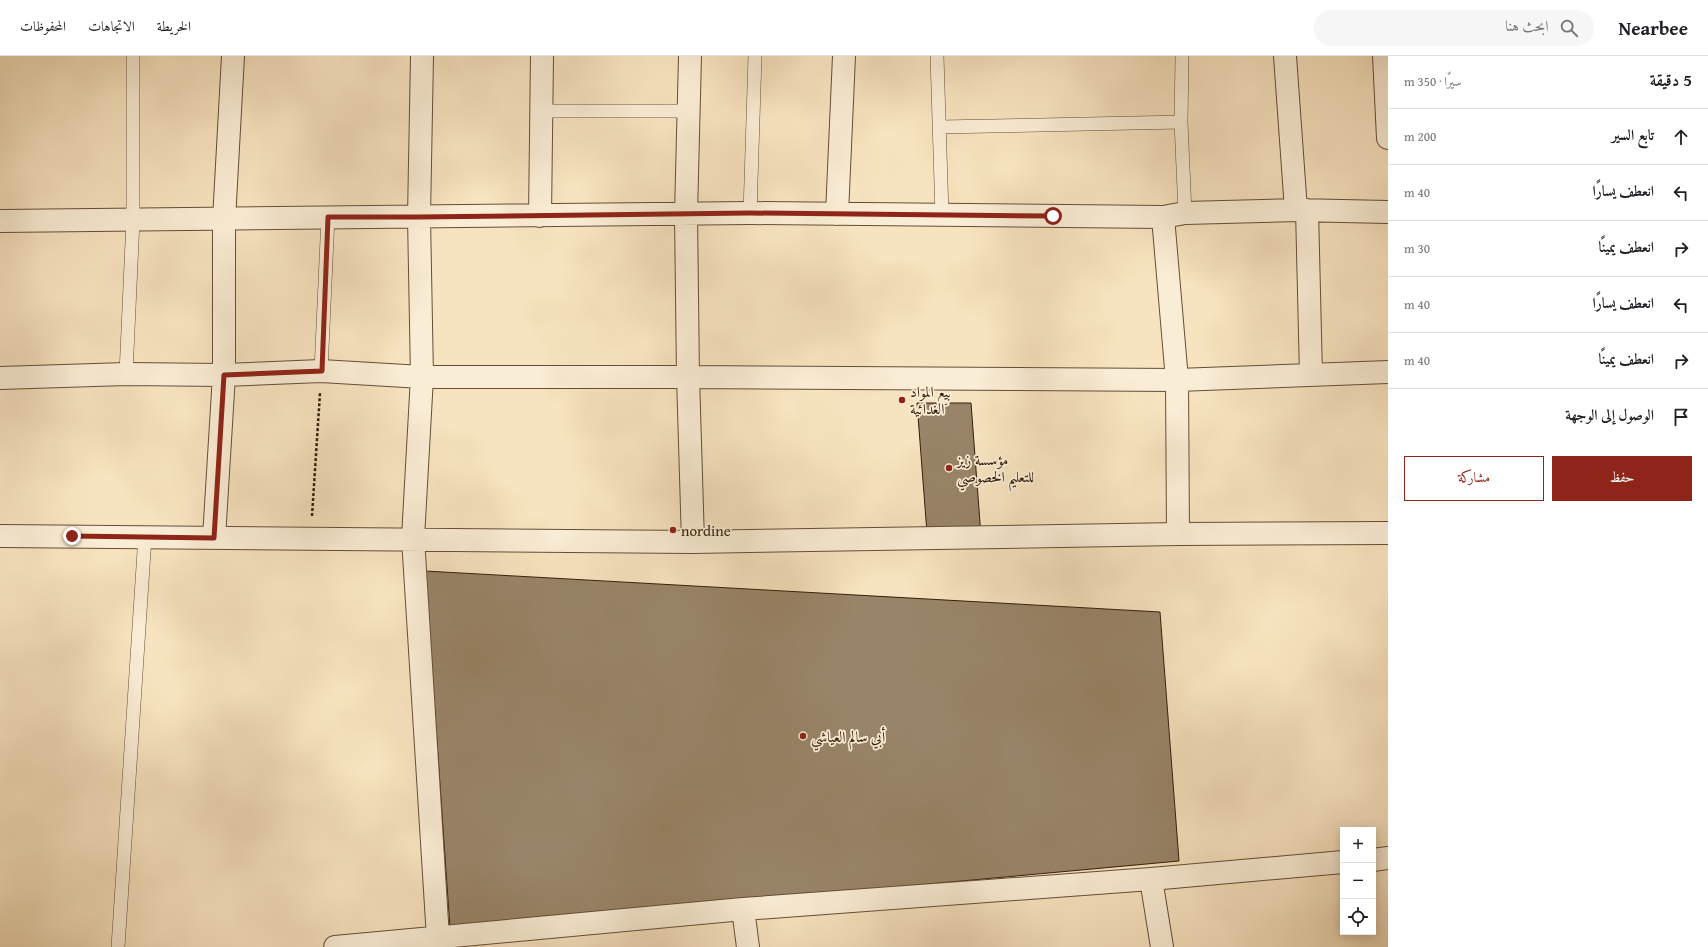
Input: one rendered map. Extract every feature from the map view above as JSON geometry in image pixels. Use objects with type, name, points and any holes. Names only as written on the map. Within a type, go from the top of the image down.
[{"type":"street","points":[[214,538],[224,375],[224,220],[233,56]]},
{"type":"street","points":[[422,56],[418,217],[422,377],[413,538],[438,938]]},
{"type":"street","points":[[540,216],[542,56]]},
{"type":"street","points":[[690,56],[686,214],[688,377],[693,542]]},
{"type":"street","points":[[837,214],[844,56]]},
{"type":"street","points":[[1285,56],[1301,210],[1311,375]]},
{"type":"street","points":[[1384,56],[1388,138]]},
{"type":"street","points":[[0,221],[224,220],[328,217],[750,213],[1163,216],[1185,213],[1301,210],[1388,212]]},
{"type":"street","points":[[1163,216],[1177,380],[1178,534]]},
{"type":"street","points":[[0,378],[126,374],[224,375],[322,371],[422,377],[1177,380],[1388,372]]},
{"type":"street","points":[[0,536],[144,536],[214,538],[310,537],[693,542],[1178,534],[1388,533]]},
{"type":"street","points":[[1376,860],[1388,858]]},
{"type":"street","points":[[335,947],[395,944],[438,938],[487,940],[743,909],[1152,879],[1340,862]]},
{"type":"street","points":[[1152,879],[1162,947]]},
{"type":"street","points":[[743,909],[748,947]]},
{"type":"lane","points":[[126,374],[133,220],[133,56]]},
{"type":"lane","points":[[750,213],[755,56]]},
{"type":"lane","points":[[937,56],[942,215]]},
{"type":"lane","points":[[1182,56],[1181,122],[1185,213]]},
{"type":"lane","points":[[542,111],[688,110]]},
{"type":"lane","points":[[940,127],[1181,122]]},
{"type":"lane","points":[[322,371],[328,217]]},
{"type":"lane","points":[[118,947],[144,536]]},
{"type":"path","points":[[310,537],[322,371]]},
{"type":"building","name":"مؤسسة زيز للتعليم الخصوصي","points":[[917,403],[971,403],[981,536],[927,533]]},
{"type":"building","name":"أبي سالم العياشي","points":[[425,571],[1160,612],[1179,861],[450,928]]},
{"type":"place","name":"بيع المواد الغدائية","points":[[902,400]]},
{"type":"place","name":"مؤسسة زيز للتعليم الخصوصي","points":[[949,468]]},
{"type":"place","name":"nordine","points":[[673,530]]},
{"type":"place","name":"أبي سالم العياشي","points":[[803,736]]},
{"type":"route","points":[[72,536],[214,538],[224,375],[322,371],[328,217],[750,213],[1053,216]]}]
